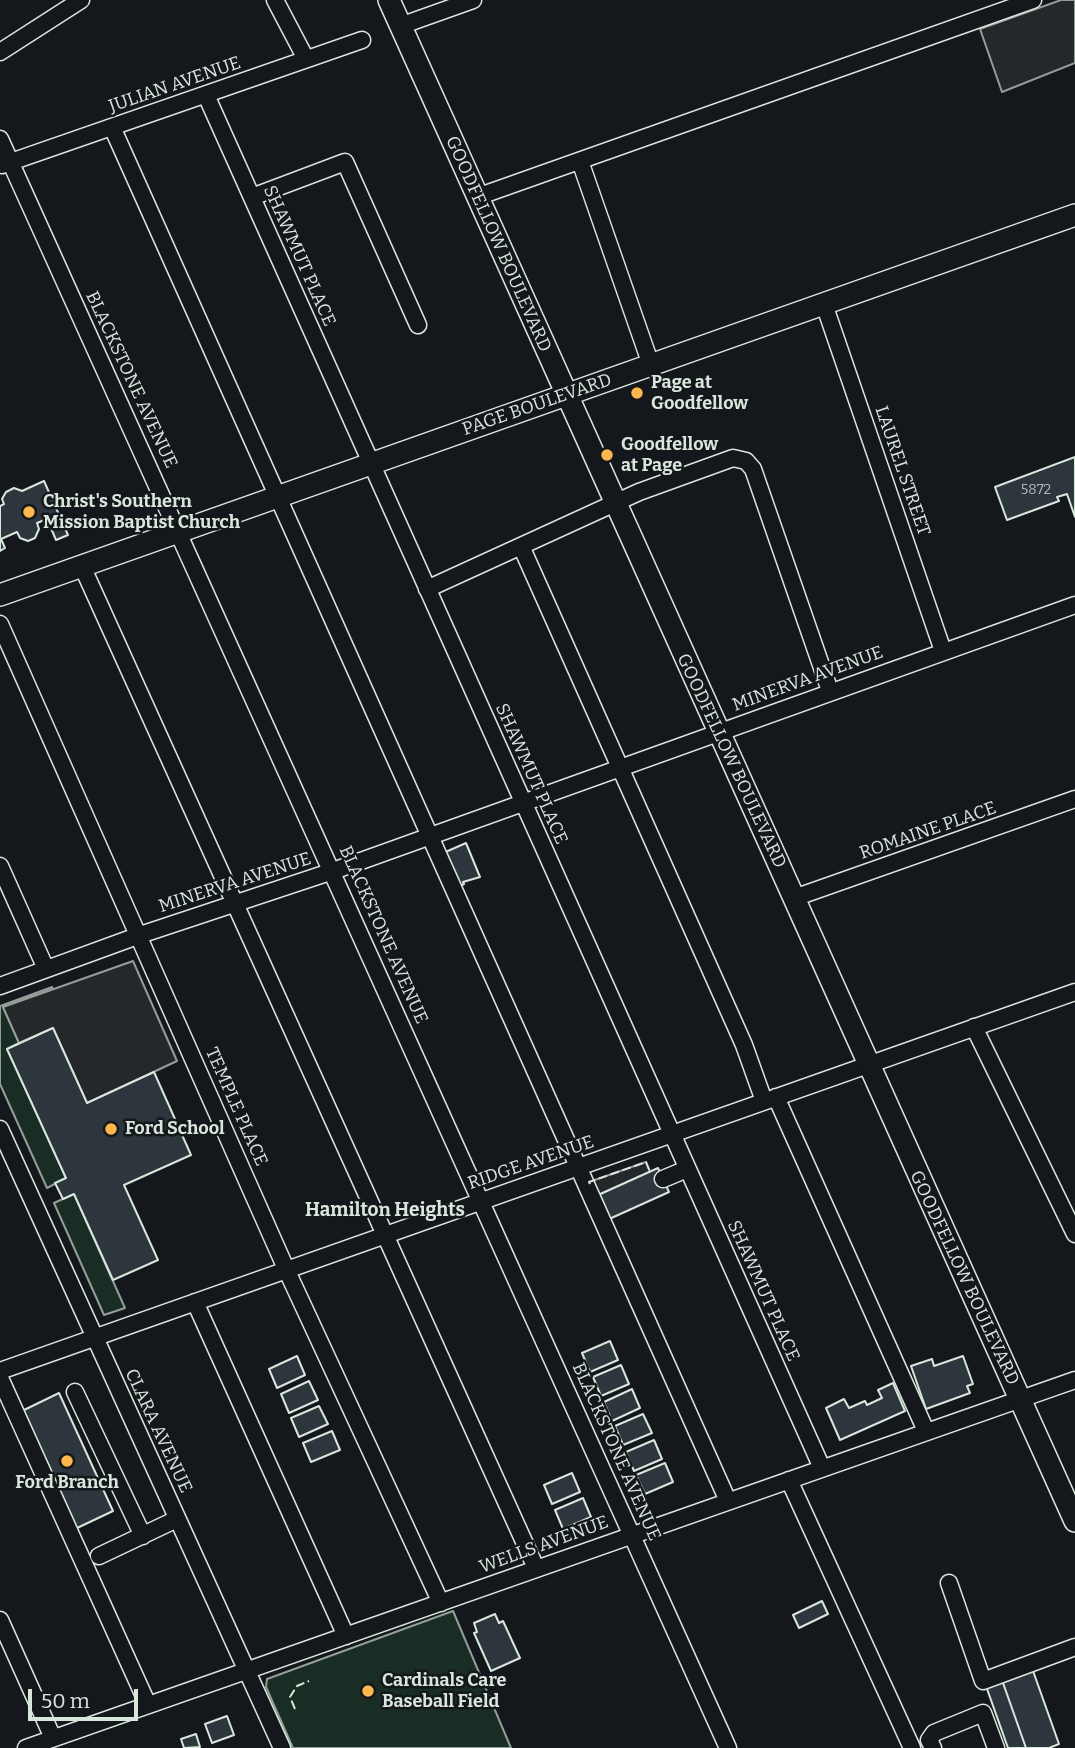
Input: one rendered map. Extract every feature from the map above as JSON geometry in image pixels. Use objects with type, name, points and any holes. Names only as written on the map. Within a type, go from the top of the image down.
[{"type":"main road","name":"GOODFELLOW BOULEVARD","points":[[388,0],[613,504],[1075,1521]]},
{"type":"main road","name":"PAGE BOULEVARD","points":[[0,596],[1075,215]]},
{"type":"street","points":[[0,52],[81,0]]},
{"type":"street","points":[[275,0],[306,59]]},
{"type":"street","points":[[400,26],[473,0]]},
{"type":"street","points":[[477,197],[1033,0]]},
{"type":"street","name":"JULIAN AVENUE","points":[[5,164],[362,40]]},
{"type":"street","name":"SHAWMUT PLACE","points":[[206,95],[822,1468]]},
{"type":"street","points":[[113,127],[576,1168],[728,1501]]},
{"type":"street","name":"BLACKSTONE AVENUE","points":[[0,139],[5,164],[179,531],[728,1748]]},
{"type":"street","points":[[580,161],[651,365]]},
{"type":"street","points":[[252,197],[345,162],[418,325]]},
{"type":"street","name":"LAUREL STREET","points":[[824,304],[943,651]]},
{"type":"street","points":[[427,589],[613,504],[733,458],[746,461],[753,469],[830,691]]},
{"type":"street","points":[[521,546],[744,1045],[926,1431]]},
{"type":"street","points":[[82,566],[536,1568]]},
{"type":"street","name":"MINERVA AVENUE","points":[[0,986],[140,935],[333,871],[1075,605]]},
{"type":"street","name":"TEMPLE PLACE","points":[[0,624],[287,1271],[441,1603]]},
{"type":"street","name":"ROMAINE PLACE","points":[[794,898],[1075,799]]},
{"type":"street","points":[[0,866],[46,969]]},
{"type":"street","name":"RIDGE AVENUE","points":[[0,1371],[1075,992]]},
{"type":"street","points":[[974,1027],[1075,1234]]},
{"type":"street","name":"CLARA AVENUE","points":[[0,1129],[282,1748]]},
{"type":"street","points":[[663,1179],[687,1168]]},
{"type":"street","points":[[195,1302],[346,1636]]},
{"type":"street","points":[[0,1378],[148,1705]]},
{"type":"street","name":"WELLS AVENUE","points":[[26,1748],[1075,1380]]},
{"type":"street","points":[[75,1392],[143,1536]]},
{"type":"street","points":[[789,1480],[912,1748]]},
{"type":"street","points":[[99,1556],[177,1519]]},
{"type":"street","points":[[949,1583],[983,1681],[1075,1647]]},
{"type":"street","points":[[0,1620],[53,1738]]},
{"type":"street","points":[[933,1748],[929,1740],[934,1733],[983,1713],[995,1748]]},
{"type":"green space","points":[[52,987],[53,989],[3,1007],[19,1043],[7,1049],[66,1178],[47,1188],[0,1084],[0,1006]]},
{"type":"green space","points":[[74,1194],[125,1308],[104,1315],[54,1203]]},
{"type":"green space","points":[[453,1611],[511,1748],[293,1748],[266,1687],[267,1679]]},
{"type":"shaded area","points":[[1061,0],[1075,0],[1075,63],[1002,92],[980,29]]},
{"type":"shaded area","points":[[133,961],[177,1061],[87,1103],[53,1028],[19,1043],[3,1007]]},
{"type":"shaded area","points":[[646,1162],[650,1172],[596,1196],[589,1182]]},
{"type":"building","points":[[1075,457],[1075,517],[1067,494],[1057,497],[1059,501],[1007,520],[995,487]]},
{"type":"building","name":"Christ's Southern Mission Baptist Church","points":[[44,481],[68,535],[56,540],[47,519],[37,523],[39,529],[35,538],[28,541],[20,538],[17,532],[1,539],[5,548],[0,551],[0,506],[4,504],[2,499],[6,492],[14,488],[22,491]]},
{"type":"building","points":[[466,843],[480,877],[463,882],[464,884],[456,888],[441,854]]},
{"type":"building","name":"Ford School","points":[[53,1028],[87,1103],[154,1072],[191,1155],[124,1185],[158,1260],[113,1280],[74,1194],[63,1199],[55,1183],[66,1178],[7,1049]]},
{"type":"building","points":[[658,1168],[669,1192],[607,1220],[596,1196]]},
{"type":"building","points":[[610,1341],[618,1360],[590,1372],[582,1353]]},
{"type":"building","points":[[297,1356],[305,1375],[277,1388],[269,1369]]},
{"type":"building","points":[[963,1356],[973,1384],[967,1386],[970,1393],[926,1409],[911,1366],[932,1359],[934,1366]]},
{"type":"building","points":[[621,1365],[629,1384],[601,1396],[593,1377]]},
{"type":"building","points":[[309,1381],[318,1400],[289,1413],[281,1394]]},
{"type":"building","points":[[893,1383],[905,1411],[840,1440],[826,1408],[844,1399],[849,1408],[865,1401],[867,1405],[882,1398],[878,1390]]},
{"type":"building","points":[[632,1389],[640,1408],[612,1421],[604,1402]]},
{"type":"building","name":"Ford Branch","points":[[59,1393],[113,1511],[75,1529],[22,1411]]},
{"type":"building","points":[[319,1406],[328,1424],[299,1437],[291,1418]]},
{"type":"building","points":[[643,1414],[652,1433],[623,1445],[615,1426]]},
{"type":"building","points":[[332,1431],[340,1450],[311,1462],[303,1443]]},
{"type":"building","points":[[654,1440],[662,1459],[634,1471],[626,1452]]},
{"type":"building","points":[[665,1463],[673,1482],[645,1494],[636,1475]]},
{"type":"building","points":[[572,1473],[580,1492],[552,1504],[544,1485]]},
{"type":"building","points":[[583,1498],[591,1517],[563,1529],[555,1510]]},
{"type":"building","points":[[822,1601],[828,1614],[799,1628],[793,1615]]},
{"type":"building","points":[[495,1614],[499,1623],[503,1621],[520,1658],[491,1671],[474,1633],[477,1632],[474,1623]]},
{"type":"building","points":[[1032,1668],[1059,1744],[1049,1748],[1026,1748],[1002,1680]]},
{"type":"building","points":[[1002,1680],[1026,1748],[1008,1748],[986,1686]]},
{"type":"building","points":[[227,1716],[234,1735],[212,1743],[205,1724]]},
{"type":"building","points":[[196,1734],[200,1747],[184,1748],[181,1739]]},
{"type":"fence","points":[[590,1184],[589,1182],[646,1162],[650,1172]]},
{"type":"fence","points":[[295,1709],[290,1697],[297,1686],[309,1681]]},
{"type":"place","name":"Page at Goodfellow","points":[[637,393]]},
{"type":"place","name":"Goodfellow at Page","points":[[607,455]]},
{"type":"place","name":"Christ's Southern Mission Baptist Church","points":[[29,512]]},
{"type":"place","name":"Ford School","points":[[111,1129]]},
{"type":"place","name":"Ford Branch","points":[[67,1461]]},
{"type":"place","name":"Cardinals Care Baseball Field","points":[[368,1691]]},
{"type":"district","name":"Hamilton Heights","points":[[385,1211]]}]
